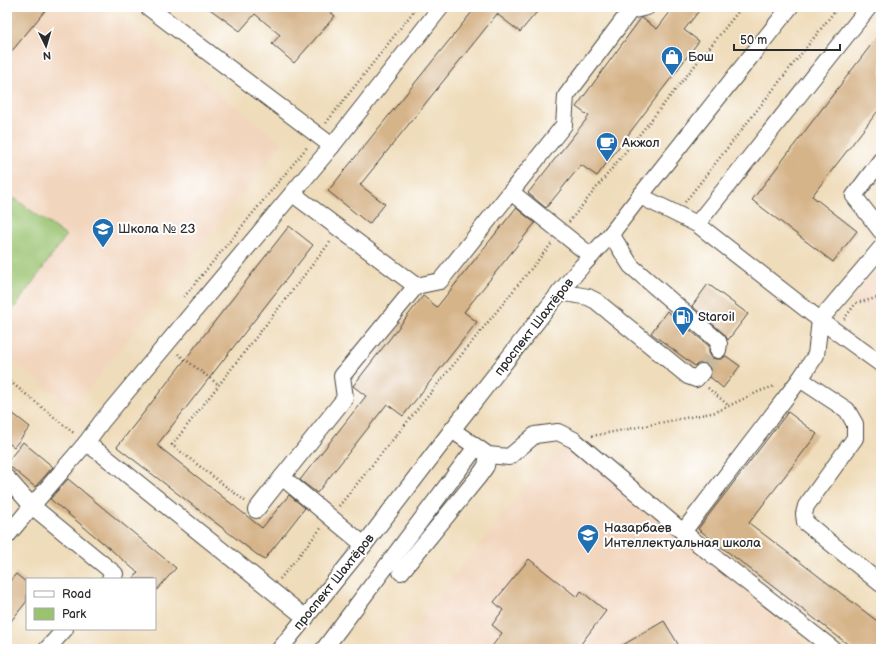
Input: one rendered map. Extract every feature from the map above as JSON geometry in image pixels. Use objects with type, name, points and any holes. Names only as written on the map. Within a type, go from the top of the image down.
[{"type":"street","points":[[148,7],[332,146]]},
{"type":"street","points":[[7,536],[293,194],[441,7]]},
{"type":"street","points":[[256,510],[345,398],[342,376],[416,286],[440,281],[564,125],[566,96],[630,11],[647,7]]},
{"type":"street","name":"проспект Шахтёров","points":[[280,649],[364,545],[560,292],[611,234],[790,7]]},
{"type":"street","points":[[697,224],[869,7]]},
{"type":"street","points":[[881,160],[854,196],[881,231]]},
{"type":"street","points":[[511,192],[591,256]]},
{"type":"street","points":[[293,194],[416,286]]},
{"type":"street","points":[[640,196],[697,224],[820,320],[881,364]]},
{"type":"street","points":[[611,234],[631,266],[718,341],[718,350]]},
{"type":"street","points":[[684,532],[800,379],[816,355],[820,320],[881,248]]},
{"type":"street","points":[[560,292],[588,297],[596,301],[688,376],[699,376]]},
{"type":"street","points":[[800,379],[847,410],[855,424],[855,438],[806,506],[804,514],[805,522],[881,584]]},
{"type":"street","points":[[452,430],[482,451],[509,457],[535,435],[558,432],[574,440],[684,532],[833,649]]},
{"type":"street","points":[[86,443],[306,618]]},
{"type":"street","points":[[402,572],[483,471],[486,466],[482,451]]},
{"type":"street","points":[[324,649],[482,451]]},
{"type":"street","points":[[282,477],[364,545]]},
{"type":"street","points":[[7,478],[32,506],[115,574],[111,578]]},
{"type":"street","points":[[47,649],[64,630]]},
{"type":"path","points":[[183,299],[417,7]]},
{"type":"path","points":[[271,590],[742,7]]},
{"type":"path","points":[[676,214],[838,7]]},
{"type":"path","points":[[256,510],[172,445],[340,229]]},
{"type":"path","points":[[835,331],[856,303],[881,297]]},
{"type":"path","points":[[166,345],[219,385]]},
{"type":"path","points":[[699,376],[729,406]]},
{"type":"path","points":[[7,379],[86,443]]},
{"type":"path","points":[[574,440],[716,412],[760,391],[800,379]]},
{"type":"shaded area","name":"Школа № 23","points":[[7,7],[108,7],[282,143],[73,408],[7,356]]},
{"type":"shaded area","points":[[881,263],[881,323],[852,300]]},
{"type":"shaded area","name":"Назарбаев Интеллектуальная школа","points":[[574,440],[812,649],[396,649],[548,460]]},
{"type":"green space","points":[[14,198],[66,236],[7,318],[7,207]]},
{"type":"building","points":[[7,7],[48,7],[7,57]]},
{"type":"building","points":[[207,7],[324,7],[335,16],[294,63],[272,44],[280,35],[255,14],[240,31]]},
{"type":"building","points":[[476,7],[541,7],[520,32],[497,14],[360,185],[385,204],[369,224],[328,191]]},
{"type":"building","points":[[674,7],[702,7],[684,30],[699,41],[597,176],[581,165],[546,208],[528,193],[589,116],[576,107],[641,18],[657,29]]},
{"type":"building","points":[[881,32],[881,107],[812,196],[857,231],[833,262],[752,200]]},
{"type":"building","points":[[516,208],[535,223],[464,312],[477,322],[403,416],[387,404],[317,493],[300,480],[366,396],[353,386],[423,296],[437,307]]},
{"type":"building","points":[[289,226],[313,245],[157,445],[262,528],[289,495],[305,508],[264,560],[117,447]]},
{"type":"building","points":[[708,284],[748,314],[728,340],[724,334],[692,306]]},
{"type":"building","points":[[667,311],[709,346],[709,353],[712,358],[721,359],[726,356],[740,366],[723,388],[710,377],[711,369],[708,365],[699,363],[695,366],[651,333]]},
{"type":"building","points":[[7,409],[30,427],[14,447],[7,442]]},
{"type":"building","points":[[788,412],[817,434],[749,523],[881,624],[881,649],[854,649],[698,529]]},
{"type":"building","points":[[23,442],[53,467],[35,487],[7,464]]},
{"type":"building","points":[[68,479],[176,568],[156,591],[156,578],[134,578],[138,573],[50,499]]},
{"type":"building","points":[[529,559],[577,597],[581,591],[606,611],[577,649],[490,649],[502,633],[492,625],[503,610],[494,602]]},
{"type":"building","points":[[16,574],[26,582],[26,602],[7,626],[7,584]]},
{"type":"building","points":[[664,621],[678,644],[670,649],[616,649]]},
{"type":"tunnel","points":[[702,372],[718,350]]},
{"type":"place","name":"Бош","points":[[672,76]]},
{"type":"place","name":"Акжол","points":[[607,162]]},
{"type":"place","name":"Школа № 23","points":[[103,248]]},
{"type":"place","name":"Staroil","points":[[683,336]]},
{"type":"place","name":"Назарбаев Интеллектуальная школа","points":[[588,554]]}]
